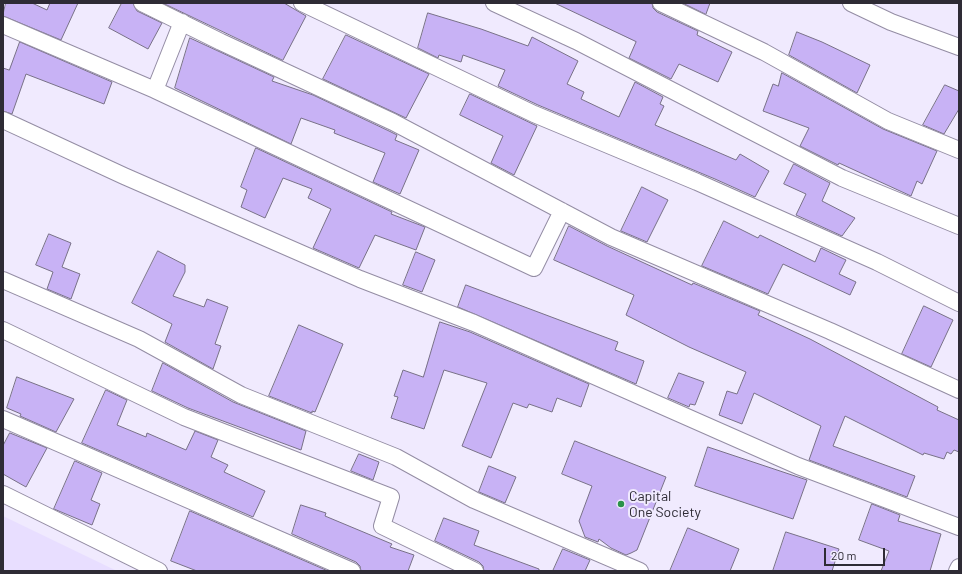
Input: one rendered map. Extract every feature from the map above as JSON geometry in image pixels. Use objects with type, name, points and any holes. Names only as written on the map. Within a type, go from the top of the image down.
[{"type":"street","points":[[142,3],[393,122],[611,237],[830,330],[959,390]]},
{"type":"street","points":[[302,3],[534,114],[697,182],[876,262],[959,303]]},
{"type":"street","points":[[494,3],[576,41],[842,178],[959,226]]},
{"type":"street","points":[[661,3],[764,52],[888,121],[959,150]]},
{"type":"street","points":[[851,3],[891,22],[959,47]]},
{"type":"street","points":[[155,90],[182,22]]},
{"type":"street","points":[[3,25],[155,90],[534,268],[562,211]]},
{"type":"street","points":[[3,120],[124,176],[332,267],[474,323],[798,466],[959,527]]},
{"type":"street","points":[[3,280],[139,339],[241,395],[396,457],[474,500],[640,571]]},
{"type":"street","points":[[3,330],[184,417],[392,497],[382,526],[476,571]]},
{"type":"street","points":[[3,419],[352,571]]},
{"type":"street","points":[[3,494],[159,571]]},
{"type":"shaded area","points":[[3,516],[117,571],[3,571]]},
{"type":"building","points":[[6,3],[32,3],[47,10],[50,3],[78,3],[61,40],[3,16]]},
{"type":"building","points":[[122,3],[133,3],[137,11],[162,23],[148,49],[109,28]]},
{"type":"building","points":[[163,3],[284,3],[306,16],[283,60]]},
{"type":"building","points":[[555,3],[652,3],[653,8],[657,12],[698,31],[697,35],[732,52],[718,82],[679,64],[671,79],[629,58],[636,42]]},
{"type":"building","points":[[683,3],[710,3],[706,14]]},
{"type":"building","points":[[428,13],[481,29],[528,46],[532,37],[578,61],[567,84],[584,92],[581,99],[619,117],[635,82],[663,97],[660,104],[664,106],[655,125],[736,160],[740,154],[769,171],[755,197],[538,105],[498,86],[505,70],[463,55],[461,62],[439,55],[438,58],[418,48]]},
{"type":"building","points":[[797,32],[870,65],[857,93],[789,55]]},
{"type":"building","points":[[346,35],[429,74],[406,118],[323,79]]},
{"type":"building","points":[[190,38],[274,77],[272,81],[313,95],[389,131],[397,135],[395,140],[419,150],[400,194],[373,182],[385,153],[334,133],[335,130],[301,118],[291,144],[175,88]]},
{"type":"building","points":[[20,42],[112,82],[104,104],[26,74],[12,114],[3,111],[3,68],[9,70]]},
{"type":"building","points":[[782,73],[883,129],[937,151],[922,184],[917,181],[911,196],[839,163],[838,165],[800,146],[809,128],[763,111],[773,84],[778,86]]},
{"type":"building","points":[[945,85],[959,91],[959,109],[944,134],[923,125]]},
{"type":"building","points":[[470,94],[537,126],[514,175],[491,163],[503,136],[460,115]]},
{"type":"building","points":[[256,148],[392,212],[391,214],[425,227],[416,250],[375,235],[359,268],[313,248],[331,209],[308,198],[312,189],[283,178],[265,218],[241,207],[247,190],[241,187]]},
{"type":"building","points":[[794,164],[830,183],[822,201],[855,218],[842,236],[796,215],[806,194],[784,184]]},
{"type":"building","points":[[642,187],[668,200],[647,242],[621,231]]},
{"type":"building","points":[[724,221],[758,238],[760,235],[815,262],[821,248],[846,260],[839,274],[856,282],[850,295],[783,264],[768,294],[702,266]]},
{"type":"building","points":[[569,226],[607,246],[692,285],[693,283],[760,311],[758,315],[810,339],[938,407],[937,410],[959,420],[959,452],[954,450],[951,454],[947,452],[944,459],[924,453],[923,455],[845,416],[833,446],[915,476],[907,497],[809,460],[821,426],[754,393],[742,424],[719,415],[727,391],[737,394],[746,372],[689,347],[626,315],[634,295],[554,260]]},
{"type":"building","points":[[49,234],[71,243],[62,267],[80,274],[71,299],[47,289],[53,272],[36,265]]},
{"type":"building","points":[[158,251],[185,265],[185,272],[173,296],[204,307],[207,299],[228,307],[215,344],[221,346],[213,369],[165,342],[172,324],[132,303]]},
{"type":"building","points":[[416,252],[435,260],[422,292],[403,285]]},
{"type":"building","points":[[466,285],[618,342],[615,350],[644,361],[636,384],[458,307]]},
{"type":"building","points":[[924,306],[953,320],[931,367],[902,354]]},
{"type":"building","points":[[440,322],[470,332],[589,384],[581,407],[557,398],[552,412],[529,404],[527,408],[513,403],[491,458],[462,446],[487,383],[444,370],[424,429],[391,418],[398,397],[394,396],[403,370],[423,377]]},
{"type":"building","points":[[299,325],[343,344],[315,412],[312,411],[312,413],[269,396]]},
{"type":"building","points":[[163,363],[233,402],[306,431],[301,450],[188,408],[152,391]]},
{"type":"building","points":[[679,373],[704,382],[695,405],[690,404],[689,407],[668,398]]},
{"type":"building","points":[[17,377],[74,399],[56,432],[20,416],[21,414],[7,408]]},
{"type":"building","points":[[106,390],[127,400],[117,425],[146,437],[147,433],[186,450],[195,431],[218,440],[211,457],[228,465],[224,472],[265,491],[253,517],[82,443]]},
{"type":"building","points":[[10,433],[47,448],[26,487],[3,474],[3,446]]},
{"type":"building","name":"Capital One Society","points":[[575,441],[666,477],[637,550],[626,555],[611,548],[599,539],[598,542],[585,537],[579,521],[592,486],[562,474]]},
{"type":"building","points":[[708,447],[807,480],[793,519],[695,486]]},
{"type":"building","points":[[359,454],[379,462],[373,480],[351,471]]},
{"type":"building","points":[[75,461],[102,473],[91,500],[100,504],[92,525],[54,509]]},
{"type":"building","points":[[489,466],[516,477],[505,503],[479,492]]},
{"type":"building","points":[[872,504],[900,515],[898,521],[941,534],[930,571],[881,571],[889,551],[859,540]]},
{"type":"building","points":[[301,505],[326,513],[325,516],[392,544],[390,547],[414,555],[408,571],[361,571],[360,566],[356,562],[292,534]]},
{"type":"building","points":[[190,511],[328,571],[197,571],[171,561]]},
{"type":"building","points":[[444,518],[479,531],[474,545],[539,569],[539,571],[484,571],[483,566],[479,562],[435,541]]},
{"type":"building","points":[[688,528],[739,549],[730,571],[670,571]]},
{"type":"building","points":[[786,532],[839,549],[832,571],[773,571]]},
{"type":"building","points":[[563,549],[590,560],[585,571],[553,571]]},
{"type":"place","name":"Capital One Society","points":[[621,504]]}]
